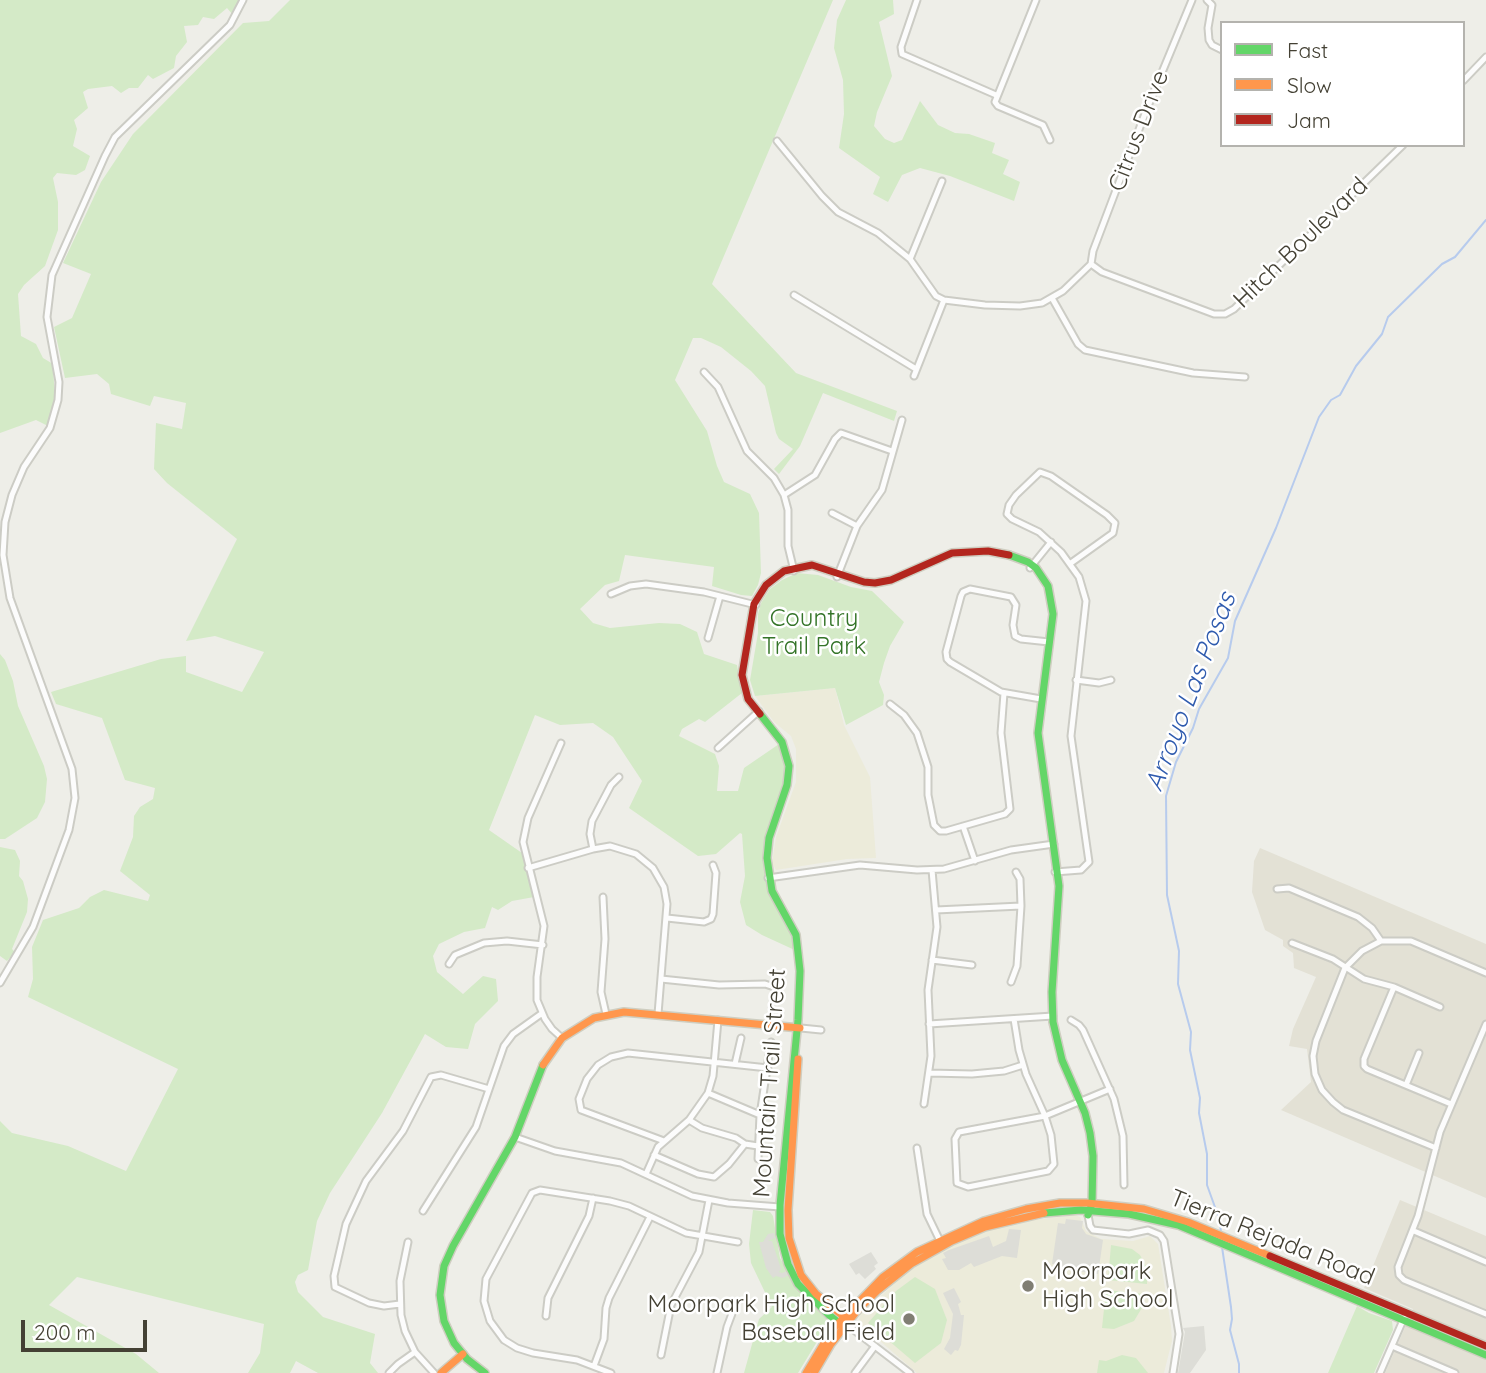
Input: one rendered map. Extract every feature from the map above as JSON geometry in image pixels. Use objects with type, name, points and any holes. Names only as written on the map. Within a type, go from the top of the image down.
[{"type":"street","points":[[0,982],[33,927],[69,830],[75,798],[72,769],[10,598],[4,555],[5,522],[12,495],[24,467],[50,428],[58,400],[59,382],[47,317],[52,275],[115,138],[230,25],[243,0]]},
{"type":"street","points":[[917,0],[901,47],[902,54],[996,95]]},
{"type":"street","points":[[1036,0],[996,95],[997,105],[1044,125],[1050,140]]},
{"type":"street","name":"Citrus Drive","points":[[1091,264],[1096,243],[1146,111],[1192,0]]},
{"type":"street","points":[[1207,0],[1212,5],[1209,40],[1220,49]]},
{"type":"street","points":[[1465,79],[1486,57]]},
{"type":"street","points":[[777,141],[838,212],[878,233],[911,258],[933,291],[944,300],[963,304],[1020,306],[1042,303],[1052,298],[1091,264]]},
{"type":"street","name":"Hitch Boulevard","points":[[1091,264],[1102,272],[1214,314],[1225,314],[1234,309],[1401,147]]},
{"type":"street","points":[[911,258],[942,181]]},
{"type":"street","points":[[794,295],[915,373],[944,300]]},
{"type":"street","points":[[1052,298],[1083,349],[1193,373],[1245,377]]},
{"type":"street","points":[[704,372],[718,387],[747,451],[777,482],[784,495],[788,510],[788,546],[794,569],[812,565],[864,582],[884,582],[944,555],[967,551],[1000,552],[1019,558],[1048,586],[1053,614],[1039,699],[1038,733],[1059,907],[1051,1016],[1060,1052],[1092,1142],[1090,1226],[1093,1230],[1129,1234],[1148,1230],[1160,1235],[1164,1241],[1179,1334],[1173,1373]]},
{"type":"street","points":[[838,575],[857,526],[882,490],[902,420]]},
{"type":"street","points":[[784,495],[815,475],[841,433],[892,451]]},
{"type":"street","points":[[1056,872],[1081,870],[1088,862],[1070,736],[1086,601],[1082,583],[1071,563],[1039,532],[1007,514],[1009,505],[1023,487],[1035,475],[1043,472],[1107,515],[1116,525],[1113,533],[1071,563]]},
{"type":"street","points":[[832,513],[857,526]]},
{"type":"street","points":[[1031,567],[1051,542]]},
{"type":"street","name":"Mountain Trail Street","points":[[794,569],[774,577],[755,604],[743,675],[748,699],[782,742],[789,766],[787,785],[769,838],[766,858],[777,898],[793,924],[799,940],[802,978],[788,1210],[789,1238],[801,1275],[843,1321]]},
{"type":"street","points":[[611,594],[625,587],[641,584],[755,604]]},
{"type":"street","points":[[1039,699],[1003,693],[947,659],[946,652],[961,596],[965,590],[973,589],[1012,597],[1016,605],[1013,625],[1015,636],[1048,642]]},
{"type":"street","points":[[708,638],[720,596]]},
{"type":"street","points":[[1076,680],[1099,683],[1111,680]]},
{"type":"street","points":[[890,704],[908,720],[920,741],[928,767],[928,795],[934,825],[943,831],[1005,814],[1010,809],[1001,733],[1003,693]]},
{"type":"street","points":[[718,748],[758,712]]},
{"type":"street","points":[[561,743],[524,829],[524,850],[543,918],[543,945],[536,987],[541,1014],[562,1038]]},
{"type":"street","points":[[593,849],[590,834],[592,821],[611,785],[620,777]]},
{"type":"street","points":[[962,826],[975,861]]},
{"type":"street","points":[[770,878],[860,865],[932,870],[955,867],[1011,850],[1052,844]]},
{"type":"street","points":[[528,868],[593,849],[613,847],[636,854],[645,860],[664,887],[667,918],[658,1014]]},
{"type":"street","points":[[667,918],[704,922],[710,919],[713,914],[716,880],[713,865]]},
{"type":"street","points":[[924,1104],[931,1049],[928,990],[937,928],[932,870]]},
{"type":"street","points":[[1011,982],[1017,966],[1021,906],[1020,881],[1016,872]]},
{"type":"street","points":[[1277,889],[1289,888],[1358,917],[1372,928],[1381,941]]},
{"type":"street","points":[[603,897],[605,939],[601,992],[606,1014]]},
{"type":"street","points":[[936,910],[1021,906]]},
{"type":"street","points":[[449,964],[455,954],[484,943],[507,941],[543,945]]},
{"type":"street","points":[[1436,1148],[1343,1110],[1333,1102],[1322,1090],[1315,1074],[1315,1041],[1345,968],[1362,951],[1381,941],[1411,941],[1486,973]]},
{"type":"street","points":[[1292,943],[1333,959],[1364,979],[1440,1007]]},
{"type":"street","points":[[932,960],[972,965]]},
{"type":"street","points":[[661,979],[719,985],[774,986]]},
{"type":"street","points":[[1394,988],[1363,1064],[1367,1069],[1451,1104]]},
{"type":"street","points":[[485,1373],[463,1354],[450,1334],[442,1312],[440,1285],[444,1266],[515,1137],[541,1068],[562,1038],[583,1023],[606,1014],[624,1012],[821,1030]]},
{"type":"street","points":[[423,1211],[476,1127],[504,1046],[513,1034],[541,1014]]},
{"type":"street","points":[[929,1024],[1051,1016]]},
{"type":"street","points":[[1014,1019],[1023,1065],[1045,1116],[1054,1147],[1055,1162],[1050,1170],[968,1187],[960,1185],[956,1181],[955,1171],[955,1139],[958,1133],[1045,1116],[1110,1089]]},
{"type":"street","points":[[646,1174],[664,1141],[689,1120],[708,1093],[713,1076],[718,1020]]},
{"type":"street","points":[[1071,1020],[1083,1030],[1110,1089],[1123,1136],[1124,1185]]},
{"type":"street","points":[[1486,1024],[1451,1104],[1414,1231],[1398,1267],[1399,1275],[1404,1280],[1486,1314]]},
{"type":"street","name":"Mountain Trail Street","points":[[799,1028],[780,1208],[782,1246],[793,1276],[807,1295],[910,1373]]},
{"type":"street","points":[[735,1064],[741,1038]]},
{"type":"street","points":[[758,1158],[760,1115],[771,1042]]},
{"type":"street","points":[[664,1141],[583,1112],[579,1102],[594,1068],[604,1060],[621,1054],[644,1054],[768,1068]]},
{"type":"street","points":[[1406,1085],[1419,1054]]},
{"type":"street","points":[[929,1073],[972,1074],[1004,1071],[1023,1065]]},
{"type":"street","points":[[400,1304],[376,1305],[335,1287],[334,1276],[346,1224],[360,1192],[403,1131],[431,1077],[441,1075],[489,1089]]},
{"type":"street","points":[[708,1093],[760,1115]]},
{"type":"street","points":[[689,1120],[702,1128],[758,1146]]},
{"type":"street","points":[[515,1137],[555,1151],[621,1163],[685,1194],[709,1200],[780,1208]]},
{"type":"street","points":[[654,1155],[698,1174],[714,1177],[745,1144]]},
{"type":"street","points":[[917,1148],[927,1214],[941,1243]]},
{"type":"street","points":[[611,1373],[577,1360],[526,1351],[500,1336],[490,1321],[484,1294],[486,1279],[535,1191],[593,1198],[629,1206],[677,1230],[738,1242]]},
{"type":"street","points":[[546,1316],[548,1298],[584,1226],[593,1198]]},
{"type":"street","points":[[661,1355],[670,1307],[678,1288],[696,1261],[709,1200]]},
{"type":"street","name":"Tierra Rejada Road","points":[[806,1373],[843,1321],[889,1281],[941,1243],[984,1221],[1060,1203],[1089,1208],[1144,1209],[1405,1316],[1486,1346]]},
{"type":"street","points":[[594,1366],[604,1339],[609,1298],[650,1217]]},
{"type":"street","points":[[1414,1231],[1486,1262]]},
{"type":"street","points":[[408,1242],[400,1281],[403,1326],[415,1352],[434,1373]]},
{"type":"street","points":[[718,1373],[727,1326],[736,1303]]},
{"type":"street","points":[[1380,1373],[1405,1316]]},
{"type":"street","name":"Tierra Rejada Road","points":[[1405,1316],[1486,1355]]},
{"type":"street","name":"Tierra Rejada Road","points":[[814,1373],[843,1321]]},
{"type":"street","points":[[855,1373],[874,1346]]},
{"type":"street","points":[[1392,1346],[1455,1373]]},
{"type":"street","points":[[389,1373],[415,1352]]},
{"type":"street","points":[[441,1373],[463,1354]]},
{"type":"shaded area","points":[[835,688],[844,725],[870,777],[876,858],[847,859],[776,870],[772,863],[776,837],[796,782],[796,749],[791,736],[774,722],[755,696]]},
{"type":"shaded area","points":[[1260,848],[1486,944],[1486,1198],[1281,1110],[1311,1082],[1307,1049],[1289,1046],[1293,1029],[1316,977],[1294,968],[1293,953],[1283,946],[1283,940],[1265,930],[1252,892],[1254,861]]},
{"type":"shaded area","points":[[1400,1200],[1486,1236],[1486,1373],[1385,1373],[1413,1309],[1364,1288]]},
{"type":"shaded area","name":"Moorpark High School","points":[[1075,1215],[1080,1217],[1086,1231],[1101,1239],[1133,1241],[1150,1236],[1158,1244],[1172,1341],[1164,1373],[917,1373],[858,1322],[860,1315],[905,1274],[950,1247],[994,1228]]},
{"type":"shaded area","points":[[1066,1219],[1083,1221],[1082,1228],[1086,1234],[1103,1240],[1098,1274],[1055,1268],[1055,1264],[1052,1264],[1058,1223],[1065,1224]]},
{"type":"shaded area","points":[[1009,1229],[1021,1230],[1017,1258],[1002,1256],[974,1267],[971,1263],[959,1270],[948,1270],[942,1259],[946,1258],[943,1253],[989,1236],[993,1247],[1006,1241]]},
{"type":"shaded area","points":[[774,1233],[775,1238],[768,1241],[772,1241],[781,1269],[779,1272],[787,1271],[789,1275],[783,1278],[773,1278],[766,1268],[759,1242],[763,1242],[768,1234]]},
{"type":"shaded area","points":[[871,1252],[878,1263],[874,1266],[876,1269],[865,1279],[859,1273],[856,1275],[849,1264]]},
{"type":"shaded area","points":[[954,1288],[961,1302],[958,1304],[961,1315],[964,1315],[961,1345],[958,1351],[955,1350],[951,1355],[944,1349],[950,1338],[953,1314],[943,1293]]},
{"type":"shaded area","points":[[1204,1326],[1206,1350],[1190,1373],[1178,1373],[1185,1332],[1183,1328]]},
{"type":"green space","points":[[0,0],[240,0],[233,15],[227,8],[214,19],[203,17],[198,25],[184,26],[187,42],[176,56],[174,68],[153,79],[148,75],[138,88],[129,88],[121,93],[112,86],[83,92],[88,108],[74,120],[77,129],[73,146],[90,156],[85,170],[76,175],[57,173],[53,178],[58,202],[58,230],[45,266],[18,294],[21,336],[36,344],[43,358],[53,364],[55,402],[48,426],[36,420],[0,433]]},
{"type":"green space","points":[[290,0],[833,0],[712,284],[796,373],[897,411],[894,421],[823,393],[800,446],[779,474],[774,469],[793,449],[779,439],[776,433],[765,386],[721,347],[701,338],[693,338],[675,380],[707,431],[724,482],[750,494],[759,513],[761,573],[758,585],[752,596],[741,595],[712,586],[714,567],[625,555],[619,581],[605,585],[580,609],[593,623],[610,628],[659,623],[680,624],[697,632],[704,654],[737,665],[742,693],[705,722],[699,719],[682,729],[679,736],[715,754],[719,766],[717,791],[738,791],[744,768],[782,742],[789,766],[769,838],[768,878],[793,928],[799,952],[746,925],[740,902],[745,876],[742,834],[716,854],[698,856],[629,808],[642,781],[613,737],[593,723],[560,725],[535,715],[489,830],[522,853],[534,897],[512,901],[498,910],[492,907],[485,928],[464,932],[439,944],[433,956],[437,972],[463,994],[483,976],[496,979],[498,1001],[475,1024],[468,1049],[446,1047],[425,1034],[382,1113],[330,1193],[317,1221],[308,1270],[298,1275],[295,1282],[298,1292],[323,1317],[375,1334],[370,1363],[378,1373],[318,1373],[296,1361],[290,1373],[248,1373],[260,1353],[264,1324],[77,1277],[49,1305],[136,1354],[159,1373],[0,1373],[0,1121],[12,1133],[68,1146],[126,1171],[178,1069],[28,997],[33,979],[32,947],[43,920],[79,908],[90,897],[104,890],[148,901],[150,895],[120,871],[133,837],[134,816],[140,807],[153,799],[155,788],[125,780],[102,718],[56,704],[51,692],[161,659],[186,656],[186,672],[242,692],[264,652],[215,636],[186,641],[237,539],[167,483],[154,469],[156,423],[182,429],[186,403],[154,396],[150,406],[111,394],[109,384],[97,374],[65,378],[54,327],[72,318],[91,274],[63,263],[101,182],[133,134],[243,23],[269,21]]},
{"type":"green space","points":[[846,0],[893,0],[894,14],[879,22],[892,76],[874,126],[885,139],[894,143],[902,140],[920,101],[938,125],[955,133],[969,134],[995,143],[992,153],[1009,160],[1003,174],[1020,182],[1014,201],[950,176],[920,168],[902,175],[888,202],[873,194],[880,177],[839,148],[844,114],[843,80],[834,48],[837,20]]},
{"type":"green space","name":"Country Trail Park","points":[[797,573],[818,575],[851,587],[872,591],[904,622],[890,646],[879,682],[884,695],[883,705],[846,725],[835,688],[755,696],[750,680],[761,603],[770,589]]},
{"type":"green space","points":[[0,654],[13,681],[18,706],[47,779],[45,802],[37,818],[5,839],[0,839]]},
{"type":"green space","points":[[0,847],[15,850],[20,861],[19,876],[28,899],[27,912],[12,949],[15,952],[7,961],[0,956]]},
{"type":"green space","points":[[753,1210],[770,1212],[773,1216],[780,1258],[803,1296],[829,1322],[798,1373],[744,1373],[759,1319],[772,1307],[751,1263],[749,1244]]},
{"type":"green space","points":[[1111,1245],[1132,1249],[1140,1255],[1147,1268],[1147,1284],[1108,1280]]},
{"type":"green space","name":"Moorpark High School Baseball Field","points":[[915,1277],[935,1289],[947,1320],[941,1343],[915,1363],[868,1323],[896,1291]]},
{"type":"green space","points":[[1106,1290],[1145,1294],[1143,1306],[1134,1321],[1114,1329],[1102,1328]]},
{"type":"green space","points":[[1357,1306],[1392,1321],[1393,1330],[1374,1373],[1328,1373]]},
{"type":"green space","points":[[1122,1355],[1136,1358],[1148,1373],[1097,1373],[1099,1360],[1106,1361]]},
{"type":"waterway","name":"Arroyo Las Posas","points":[[1221,1234],[1220,1221],[1207,1185],[1207,1154],[1199,1113],[1200,1098],[1190,1050],[1191,1032],[1178,984],[1179,951],[1167,895],[1166,796],[1176,762],[1199,709],[1228,658],[1235,621],[1276,528],[1319,417],[1331,400],[1340,395],[1356,366],[1382,334],[1388,317],[1442,264],[1455,257],[1486,220]]},
{"type":"waterway","name":"Arroyo Las Posas","points":[[1222,1247],[1231,1307],[1230,1330],[1239,1373]]},
{"type":"traffic: fast","points":[[1009,555],[1036,568],[1048,586],[1053,614],[1038,733],[1059,886],[1052,992],[1053,1022],[1062,1060],[1085,1113],[1090,1133],[1093,1156],[1092,1204],[1088,1215]]},
{"type":"traffic: fast","points":[[760,714],[782,742],[789,766],[787,785],[769,838],[767,858],[772,891],[796,935],[800,971],[798,1020],[780,1205],[780,1234],[788,1264],[798,1284],[829,1315],[846,1324]]},
{"type":"traffic: fast","points":[[485,1373],[467,1359],[454,1343],[444,1321],[440,1295],[444,1266],[515,1137],[543,1065]]},
{"type":"traffic: fast","points":[[1044,1213],[1081,1210],[1129,1214],[1178,1225],[1486,1355]]},
{"type":"traffic: slow","points":[[543,1065],[562,1038],[594,1018],[624,1012],[800,1028]]},
{"type":"traffic: slow","points":[[798,1059],[788,1210],[789,1238],[801,1275],[816,1294],[843,1316],[846,1324]]},
{"type":"traffic: slow","points":[[806,1373],[832,1330],[883,1277],[917,1252],[984,1221],[1026,1209],[1060,1203],[1144,1209],[1188,1222],[1270,1256]]},
{"type":"traffic: slow","points":[[814,1373],[831,1344],[856,1312],[911,1264],[952,1241],[985,1227],[1044,1213]]},
{"type":"traffic: slow","points":[[441,1373],[463,1354]]},
{"type":"traffic: jam","points":[[760,714],[748,699],[742,675],[754,604],[766,585],[784,571],[812,565],[875,583],[891,580],[952,553],[988,551],[1009,555]]},
{"type":"traffic: jam","points":[[1270,1256],[1486,1346]]},
{"type":"place","name":"Moorpark High School","points":[[1028,1286]]},
{"type":"place","name":"Moorpark High School Baseball Field","points":[[909,1319]]}]
